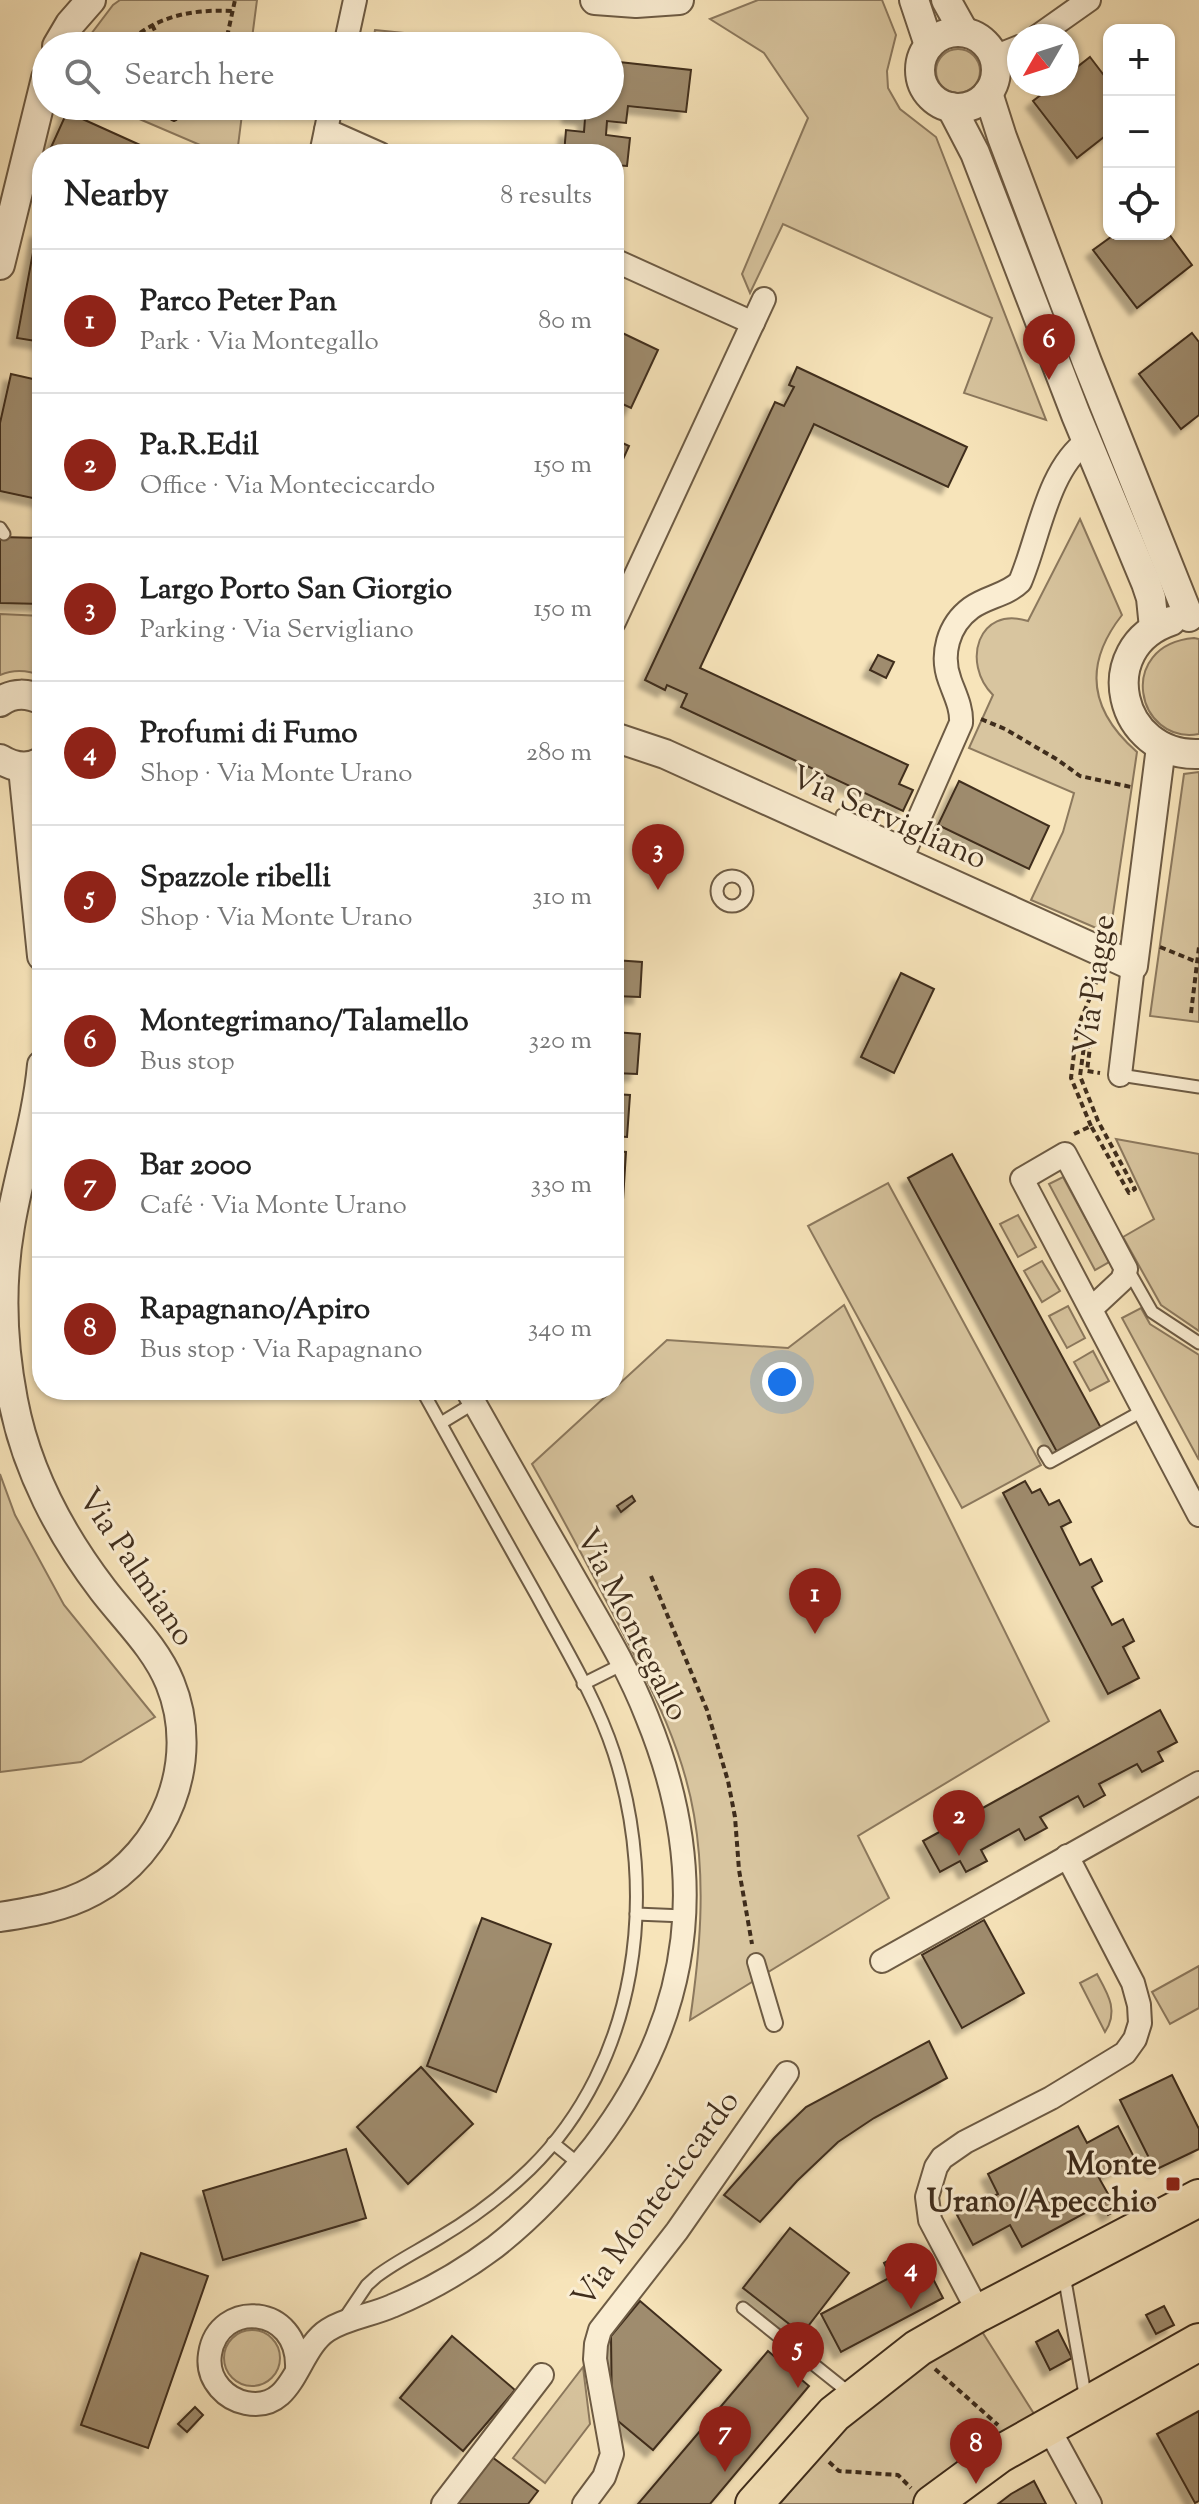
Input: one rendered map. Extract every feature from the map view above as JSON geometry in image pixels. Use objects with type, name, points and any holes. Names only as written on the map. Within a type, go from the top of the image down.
[{"type":"main road","points":[[754,2504],[854,2396],[918,2348],[1199,2198]]},
{"type":"main road","points":[[924,2498],[1199,2342]]},
{"type":"street","points":[[65,32],[91,0]]},
{"type":"street","points":[[348,32],[355,0]]},
{"type":"street","points":[[595,0],[648,3],[679,0]]},
{"type":"street","points":[[914,0],[929,45]]},
{"type":"street","points":[[946,0],[964,32]]},
{"type":"street","points":[[1055,24],[1089,0]]},
{"type":"street","points":[[964,32],[1006,52],[988,93],[968,106],[951,107],[931,97],[920,77],[923,54],[929,45],[945,34],[964,32]]},
{"type":"street","points":[[988,93],[1092,374],[1194,617],[1168,621],[1154,628],[1130,656],[1123,688],[1132,719],[1142,733],[1161,747],[1199,754]]},
{"type":"street","points":[[951,107],[972,146],[1149,591],[1154,628]]},
{"type":"street","points":[[0,265],[36,120]]},
{"type":"street","points":[[323,144],[328,120]]},
{"type":"street","points":[[326,130],[358,144]]},
{"type":"street","points":[[624,265],[753,323]]},
{"type":"street","points":[[624,600],[764,299]]},
{"type":"street","points":[[904,854],[961,723],[959,704],[948,673],[946,650],[949,635],[968,610],[992,595],[1011,590],[1020,582],[1057,478],[1068,459],[1087,441]]},
{"type":"street","points":[[0,702],[16,694],[32,696]]},
{"type":"street","name":"Via Servigliano","points":[[624,740],[665,754],[904,854],[1120,960]]},
{"type":"street","name":"Via Piagge","points":[[1120,1075],[1120,960],[1161,747]]},
{"type":"street","points":[[22,763],[32,860]]},
{"type":"street","name":"Via Palmiano","points":[[0,1917],[75,1900],[94,1891],[126,1868],[149,1841],[165,1815],[177,1782],[181,1753],[179,1716],[169,1681],[154,1655],[91,1573],[59,1522],[32,1466],[13,1402],[4,1340],[4,1270],[10,1226],[32,1131]]},
{"type":"street","points":[[1092,1308],[1127,1273],[1065,1154],[1022,1179],[1199,1515]]},
{"type":"street","name":"Via Montegallo","points":[[334,2327],[297,2369],[292,2383],[282,2395],[269,2402],[239,2402],[226,2395],[211,2371],[209,2357],[213,2343],[221,2330],[232,2322],[260,2316],[334,2327],[400,2303],[471,2264],[511,2234],[579,2164],[628,2098],[664,2022],[676,1979],[684,1916],[682,1851],[673,1804],[648,1719],[623,1664],[473,1400]]},
{"type":"street","points":[[882,1961],[1199,1783]]},
{"type":"street","points":[[979,2313],[930,2220],[927,2197],[936,2167],[942,2158],[965,2142],[1116,2060],[1132,2046],[1139,2027],[1140,2012],[1133,1983],[1067,1856]]},
{"type":"street","points":[[756,1962],[774,2023]]},
{"type":"street","name":"Via Monteciccardo","points":[[584,2504],[604,2477],[612,2454],[595,2359],[600,2330],[677,2231],[787,2073]]},
{"type":"street","points":[[273,2320],[293,2340],[298,2354],[297,2369]]},
{"type":"street","points":[[443,2504],[542,2375]]},
{"type":"street","points":[[1048,2427],[1090,2504]]},
{"type":"lane","points":[[842,815],[904,854]]},
{"type":"lane","points":[[1120,1075],[1199,1087]]},
{"type":"lane","points":[[1125,1264],[1152,1312],[1199,1343]]},
{"type":"lane","name":"Via Montegallo","points":[[334,2327],[377,2276],[455,2228],[529,2169],[580,2107],[615,2036],[628,1987],[636,1914],[634,1852],[624,1787],[608,1737],[583,1684],[428,1400]]},
{"type":"lane","points":[[441,1423],[468,1400]]},
{"type":"lane","points":[[1044,1452],[1050,1462],[1144,1410]]},
{"type":"lane","points":[[583,1684],[623,1664]]},
{"type":"lane","points":[[636,1914],[684,1916]]},
{"type":"lane","points":[[553,2143],[579,2164]]},
{"type":"lane","points":[[1063,2269],[1087,2405]]},
{"type":"lane","points":[[743,2308],[854,2396]]},
{"type":"path","points":[[228,32],[235,0]]},
{"type":"path","points":[[143,32],[177,14],[204,10],[232,11]]},
{"type":"path","points":[[152,25],[156,32]]},
{"type":"path","points":[[979,718],[1005,729],[1080,776],[1134,787]]},
{"type":"path","points":[[1160,947],[1197,962]]},
{"type":"path","points":[[1191,1013],[1199,947]]},
{"type":"path","points":[[1065,1154],[1059,1142],[1091,1126],[1071,1078],[1077,1029],[1120,960]]},
{"type":"path","name":"Via Piagge","points":[[1091,1126],[1129,1193],[1135,1189],[1098,1121],[1080,1076],[1084,1046],[1090,1047],[1087,1071],[1120,1075]]},
{"type":"path","points":[[651,1576],[707,1710],[728,1781],[735,1817],[739,1870],[756,1962]]},
{"type":"path","points":[[928,2362],[1006,2432]]},
{"type":"path","points":[[808,2443],[839,2471],[898,2475],[924,2498]]},
{"type":"shaded area","points":[[120,0],[257,0],[253,32],[93,32]]},
{"type":"shaded area","points":[[758,0],[882,0],[896,35],[887,71],[888,88],[900,109],[936,137],[1046,420],[964,393],[992,318],[783,224],[750,293],[742,274],[808,118],[764,53],[710,19]]},
{"type":"shaded area","points":[[958,49],[973,56],[980,71],[973,86],[958,93],[943,86],[936,71],[943,56]]},
{"type":"shaded area","points":[[142,120],[241,120],[238,144],[198,144]]},
{"type":"shaded area","points":[[1080,519],[1122,615],[1101,652],[1097,687],[1101,704],[1121,736],[1137,752],[1110,934],[1031,900],[1063,832],[1074,793],[969,748],[993,695],[983,682],[978,668],[980,640],[997,621],[1011,618],[1028,621]]},
{"type":"shaded area","points":[[0,614],[32,616],[32,672],[0,675]]},
{"type":"shaded area","points":[[1199,639],[1199,734],[1177,733],[1161,725],[1149,710],[1143,693],[1144,674],[1153,658],[1169,645]]},
{"type":"shaded area","points":[[1199,772],[1199,1022],[1150,1016],[1184,774]]},
{"type":"shaded area","points":[[1116,1139],[1199,1154],[1199,1331],[1161,1305],[1123,1237],[1154,1219]]},
{"type":"shaded area","points":[[1063,1177],[1109,1262],[1095,1270],[1049,1184]]},
{"type":"shaded area","points":[[888,1183],[1041,1465],[962,1508],[808,1226]]},
{"type":"shaded area","points":[[1018,1215],[1036,1247],[1018,1257],[1000,1224]]},
{"type":"shaded area","points":[[1042,1261],[1060,1291],[1042,1302],[1024,1271]]},
{"type":"shaded area","points":[[844,1305],[1049,1721],[858,1836],[889,1898],[690,2020],[697,1969],[701,1892],[698,1841],[683,1768],[646,1678],[532,1464],[602,1400],[624,1400],[624,1379],[667,1340],[788,1348]]},
{"type":"shaded area","points":[[1068,1306],[1085,1338],[1067,1348],[1049,1316]]},
{"type":"shaded area","points":[[1141,1308],[1150,1324],[1199,1355],[1199,1460],[1122,1318]]},
{"type":"shaded area","points":[[1093,1351],[1109,1381],[1090,1391],[1074,1362]]},
{"type":"shaded area","points":[[0,1474],[15,1515],[64,1605],[155,1717],[81,1762],[0,1772]]},
{"type":"shaded area","points":[[1199,1966],[1199,2008],[1170,2024],[1152,1992]]},
{"type":"shaded area","points":[[1097,1974],[1112,2010],[1105,2032],[1080,1983]]},
{"type":"shaded area","points":[[252,2330],[272,2338],[280,2358],[272,2378],[252,2386],[232,2378],[224,2358],[232,2338]]},
{"type":"shaded area","points":[[981,2330],[1036,2417],[915,2504],[780,2504],[821,2453],[869,2407],[905,2379]]},
{"type":"shaded area","points":[[583,2367],[590,2424],[545,2483],[513,2458]]},
{"type":"building","points":[[1090,57],[1103,74],[1103,138],[1077,158],[1033,101],[1039,96],[1079,96],[1079,66]]},
{"type":"building","points":[[624,63],[691,70],[686,112],[628,106],[626,123],[607,121],[606,135],[630,138],[627,166],[624,166],[624,144],[565,144],[566,130],[584,132],[585,120],[624,120]]},
{"type":"building","points":[[63,120],[85,120],[138,144],[53,144]]},
{"type":"building","points":[[1107,240],[1173,240],[1192,265],[1137,308],[1093,250]]},
{"type":"building","points":[[32,258],[32,340],[17,338]]},
{"type":"building","points":[[1192,333],[1199,342],[1199,415],[1181,429],[1139,374]]},
{"type":"building","points":[[624,334],[658,350],[631,408],[624,405]]},
{"type":"building","points":[[797,367],[967,447],[948,487],[814,424],[700,668],[908,765],[899,784],[913,790],[903,811],[681,707],[687,694],[667,685],[665,690],[645,680],[775,402],[784,406],[794,387],[789,385]]},
{"type":"building","points":[[11,374],[32,379],[32,498],[0,491],[0,423]]},
{"type":"building","points":[[0,537],[32,538],[32,604],[0,603]]},
{"type":"building","points":[[878,655],[894,662],[886,678],[870,670]]},
{"type":"building","points":[[959,781],[1049,826],[1029,869],[938,825]]},
{"type":"building","points":[[624,961],[642,962],[640,997],[624,996]]},
{"type":"building","points":[[901,973],[934,989],[894,1073],[861,1057]]},
{"type":"building","points":[[624,1033],[640,1034],[637,1074],[624,1073]]},
{"type":"building","points":[[624,1095],[630,1095],[627,1137],[624,1137]]},
{"type":"building","points":[[952,1154],[1101,1428],[1057,1452],[908,1178]]},
{"type":"building","points":[[1025,1481],[1032,1493],[1040,1489],[1049,1505],[1059,1500],[1071,1522],[1061,1527],[1080,1565],[1091,1559],[1102,1581],[1092,1587],[1112,1625],[1123,1619],[1134,1641],[1123,1647],[1139,1678],[1108,1694],[1003,1493]]},
{"type":"building","points":[[632,1496],[635,1501],[621,1512],[617,1506]]},
{"type":"building","points":[[1160,1710],[1177,1742],[1158,1752],[1163,1761],[1142,1772],[1137,1764],[1099,1784],[1105,1795],[1084,1807],[1078,1796],[1040,1817],[1047,1828],[1025,1840],[1019,1829],[981,1850],[987,1861],[966,1872],[960,1861],[940,1872],[923,1841]]},
{"type":"building","points":[[482,1918],[551,1944],[496,2092],[427,2066]]},
{"type":"building","points":[[984,1920],[1024,1993],[962,2028],[922,1955]]},
{"type":"building","points":[[929,2041],[947,2078],[874,2118],[838,2142],[760,2222],[724,2195],[806,2107]]},
{"type":"building","points":[[421,2067],[473,2124],[408,2184],[357,2127]]},
{"type":"building","points":[[1172,2075],[1199,2129],[1199,2149],[1155,2170],[1120,2100]]},
{"type":"building","points":[[1078,2126],[1087,2143],[1118,2126],[1135,2159],[1099,2178],[1111,2199],[1022,2247],[1010,2225],[973,2245],[957,2215],[998,2194],[988,2174]]},
{"type":"building","points":[[346,2149],[366,2218],[223,2260],[203,2191]]},
{"type":"building","points":[[1111,2199],[1117,2210],[1108,2215],[1102,2204]]},
{"type":"building","points":[[790,2228],[849,2273],[802,2334],[743,2288]]},
{"type":"building","points":[[916,2246],[943,2298],[841,2352],[821,2314],[891,2277],[884,2263]]},
{"type":"building","points":[[141,2253],[208,2276],[148,2448],[81,2425]]},
{"type":"building","points":[[640,2301],[721,2370],[653,2450],[612,2416],[611,2336]]},
{"type":"building","points":[[1164,2306],[1174,2325],[1156,2334],[1146,2315]]},
{"type":"building","points":[[1058,2330],[1072,2358],[1050,2370],[1036,2342]]},
{"type":"building","points":[[452,2336],[515,2390],[463,2451],[400,2398]]},
{"type":"building","points":[[768,2351],[809,2386],[710,2504],[638,2504]]},
{"type":"building","points":[[195,2407],[203,2415],[187,2432],[178,2424]]},
{"type":"building","points":[[1199,2411],[1199,2501],[1195,2503],[1157,2434]]},
{"type":"building","points":[[492,2457],[538,2491],[528,2504],[457,2504]]},
{"type":"building","points":[[1034,2481],[1046,2504],[998,2504],[1011,2494]]},
{"type":"place","name":"Montegrimano/Talamello","points":[[1049,380]]},
{"type":"place","name":"Largo Porto San Giorgio","points":[[658,890]]},
{"type":"place","name":"Parco Peter Pan","points":[[815,1634]]},
{"type":"place","name":"Pa.R.Edil","points":[[959,1856]]},
{"type":"place","name":"Monte Urano/Apecchio","points":[[1173,2184]]},
{"type":"place","name":"Profumi di Fumo","points":[[911,2309]]},
{"type":"place","name":"Spazzole ribelli","points":[[798,2388]]},
{"type":"place","name":"Bar 2000","points":[[725,2472]]},
{"type":"place","name":"Rapagnano/Apiro","points":[[976,2484]]}]
